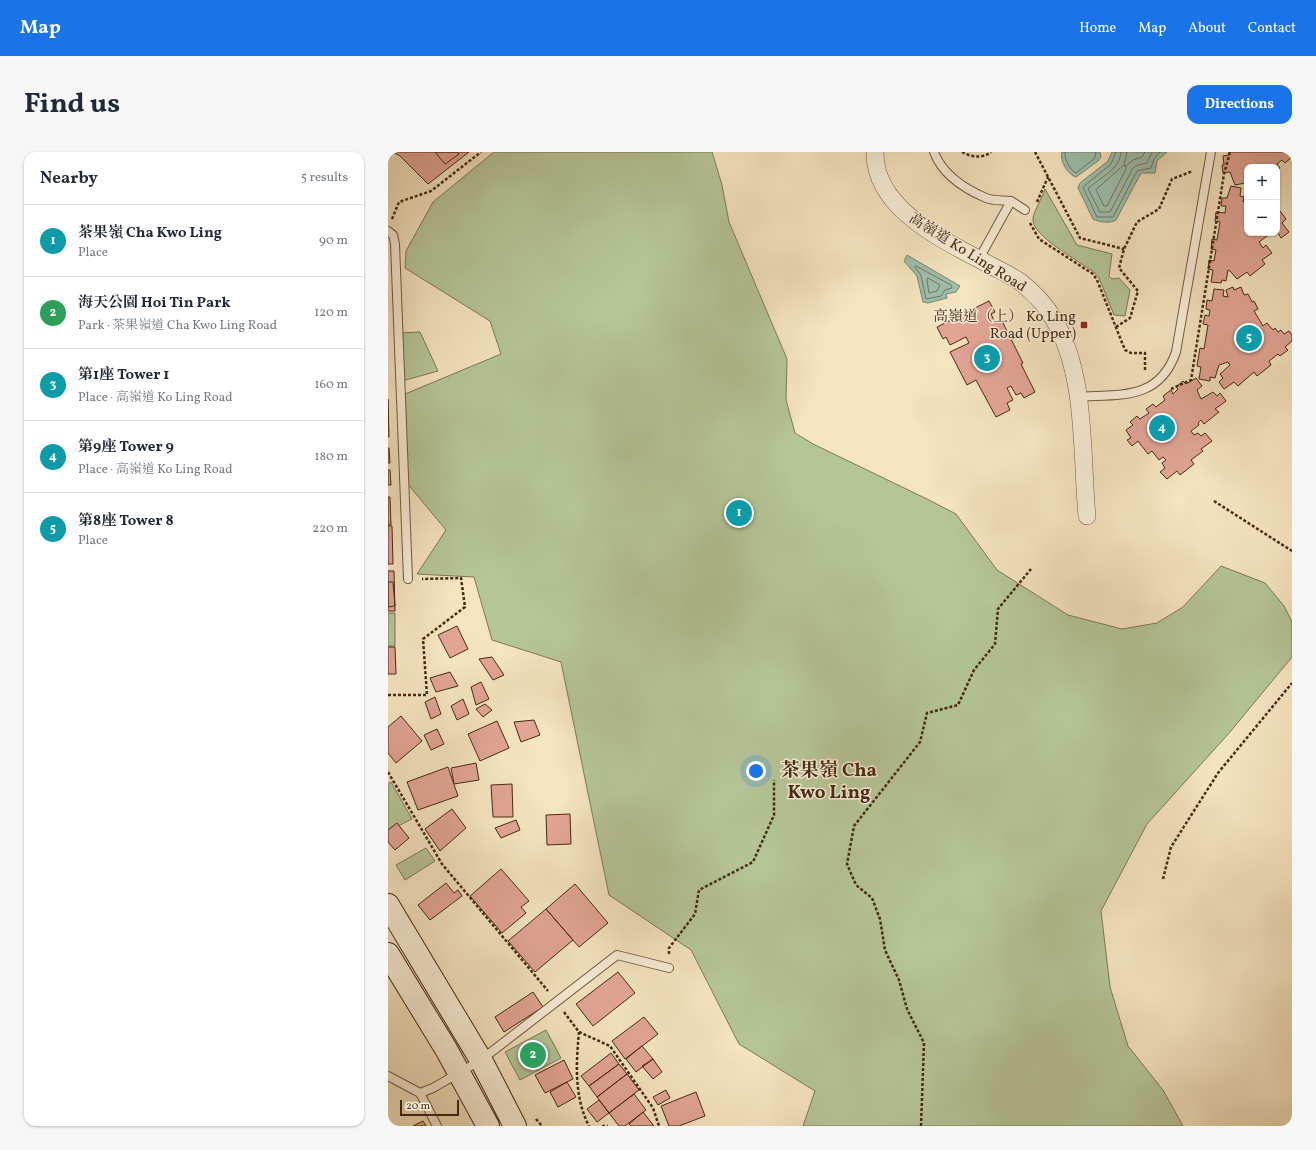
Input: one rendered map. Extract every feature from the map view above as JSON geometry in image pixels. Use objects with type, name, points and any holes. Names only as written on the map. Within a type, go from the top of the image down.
[{"type":"main road","points":[[389,907],[481,1060],[515,1126]]},
{"type":"main road","points":[[388,954],[460,1072],[488,1126]]},
{"type":"street","name":"高嶺道 Ko Ling Road","points":[[875,152],[879,174],[889,194],[903,212],[928,230],[1018,280],[1031,291],[1050,313],[1062,334],[1068,351],[1077,397],[1084,456],[1087,516]]},
{"type":"lane","points":[[934,152],[940,166],[961,184],[987,199],[1011,200],[1025,210]]},
{"type":"lane","points":[[1077,397],[1134,393],[1144,390],[1155,384],[1165,375],[1172,364],[1176,352],[1211,152]]},
{"type":"lane","points":[[979,259],[1011,200]]},
{"type":"lane","points":[[390,233],[395,244],[412,579]]},
{"type":"lane","points":[[420,1093],[481,1060],[617,955],[669,968]]},
{"type":"lane","points":[[388,1076],[420,1093],[437,1126]]},
{"type":"path","points":[[391,222],[399,202],[431,191],[481,152]]},
{"type":"path","points":[[962,152],[974,157],[982,156],[991,152]]},
{"type":"path","points":[[1035,152],[1080,238],[1124,249]]},
{"type":"path","points":[[1116,327],[1130,318],[1138,291],[1120,268],[1124,249],[1137,222],[1159,209],[1172,179],[1195,170],[1224,174]]},
{"type":"path","points":[[1034,208],[1048,177]]},
{"type":"path","points":[[1030,218],[1032,228],[1039,239],[1093,274],[1125,350],[1131,353],[1145,353],[1144,390]]},
{"type":"path","points":[[1214,501],[1292,551]]},
{"type":"path","points":[[920,1126],[924,1043],[907,1008],[899,980],[885,950],[880,918],[872,898],[856,885],[847,864],[854,826],[920,742],[927,714],[958,705],[974,670],[995,644],[998,609],[1030,569]]},
{"type":"path","points":[[388,695],[427,695],[423,638],[464,607],[461,578],[412,579]]},
{"type":"path","points":[[1163,879],[1170,847],[1218,773],[1292,683]]},
{"type":"path","points":[[388,772],[442,864],[557,1002],[579,1032],[610,1046],[653,1108],[659,1126]]},
{"type":"path","points":[[669,968],[669,948],[695,914],[699,890],[754,862],[774,815],[774,780]]},
{"type":"path","points":[[579,1032],[576,1067],[582,1112],[589,1126]]},
{"type":"path","points":[[602,1126],[608,1126]]},
{"type":"shaded area","points":[[494,152],[712,152],[722,185],[729,222],[787,359],[786,400],[795,433],[813,444],[956,514],[997,570],[1068,615],[1122,629],[1157,623],[1183,607],[1221,566],[1265,583],[1284,606],[1292,622],[1292,657],[1230,732],[1147,824],[1101,911],[1110,987],[1128,1046],[1163,1090],[1183,1126],[803,1126],[815,1091],[739,1044],[691,950],[609,895],[561,662],[492,640],[474,577],[417,574],[446,530],[406,482],[405,394],[501,354],[490,321],[405,268],[406,251],[433,202]]},
{"type":"shaded area","points":[[1045,189],[1077,245],[1112,254],[1109,276],[1112,279],[1119,278],[1130,290],[1125,316],[1114,315],[1099,278],[1095,273],[1058,248],[1040,233],[1034,225],[1033,218]]},
{"type":"shaded area","points":[[420,332],[438,371],[402,381],[399,333]]},
{"type":"shaded area","points":[[388,613],[395,613],[395,646],[388,646]]},
{"type":"shaded area","points":[[391,782],[412,819],[388,831],[388,784]]},
{"type":"shaded area","points":[[426,848],[435,861],[405,880],[396,865]]},
{"type":"shaded area","points":[[546,1030],[561,1058],[520,1080],[505,1052]]},
{"type":"water","points":[[1062,152],[1100,152],[1101,157],[1098,161],[1076,177],[1073,176],[1065,167],[1061,155]]},
{"type":"water","points":[[1112,152],[1167,152],[1157,161],[1155,173],[1141,173],[1116,220],[1104,222],[1093,219],[1078,188],[1080,183],[1108,161]]},
{"type":"water","points":[[907,255],[960,286],[956,292],[946,294],[947,298],[928,303],[923,302],[917,276],[904,261]]},
{"type":"building","points":[[393,152],[469,152],[428,184],[400,156]]},
{"type":"building","points":[[435,152],[457,152],[459,154],[445,164]]},
{"type":"building","points":[[1229,152],[1290,152],[1289,154],[1292,157],[1285,163],[1282,160],[1277,164],[1244,164],[1244,183],[1235,185],[1230,172],[1223,173],[1223,156],[1229,155]]},
{"type":"building","points":[[1231,186],[1241,188],[1240,196],[1244,197],[1244,236],[1267,236],[1259,242],[1263,248],[1266,245],[1272,253],[1262,260],[1265,264],[1250,276],[1247,272],[1237,279],[1228,270],[1226,281],[1222,280],[1221,283],[1211,282],[1213,270],[1208,269],[1209,260],[1214,261],[1216,250],[1211,249],[1212,239],[1217,240],[1220,222],[1215,221],[1216,212],[1225,213],[1226,206],[1221,206],[1222,198],[1227,198]]},
{"type":"building","points":[[1280,211],[1286,219],[1282,223],[1289,232],[1281,238]]},
{"type":"building","points":[[1233,287],[1234,290],[1241,287],[1244,295],[1248,294],[1252,302],[1254,301],[1258,309],[1254,311],[1263,326],[1267,323],[1273,330],[1275,328],[1278,332],[1281,330],[1284,334],[1289,331],[1292,335],[1292,341],[1285,347],[1288,350],[1280,356],[1278,354],[1269,361],[1271,365],[1257,376],[1254,372],[1238,386],[1234,382],[1224,389],[1219,382],[1223,378],[1220,374],[1230,365],[1228,362],[1219,365],[1215,378],[1210,377],[1210,381],[1199,379],[1201,367],[1197,366],[1200,348],[1204,349],[1208,325],[1203,324],[1205,315],[1209,316],[1210,310],[1206,309],[1207,300],[1212,301],[1214,289],[1224,290],[1223,296],[1228,297],[1226,290]]},
{"type":"building","points":[[989,301],[995,312],[991,314],[995,322],[1001,319],[1023,363],[1021,364],[1035,392],[1024,398],[1021,393],[1016,395],[1011,386],[1007,388],[1013,400],[1007,403],[1010,410],[996,417],[976,380],[967,385],[950,352],[969,343],[966,337],[950,345],[946,337],[943,339],[937,327]]},
{"type":"building","points":[[1196,378],[1202,386],[1197,390],[1201,399],[1213,392],[1217,396],[1220,393],[1226,401],[1215,409],[1219,412],[1204,424],[1201,420],[1198,423],[1199,425],[1191,431],[1194,435],[1198,433],[1201,436],[1205,433],[1212,441],[1201,449],[1203,451],[1191,460],[1194,464],[1180,475],[1177,471],[1167,479],[1160,472],[1165,468],[1162,463],[1166,460],[1163,457],[1159,460],[1152,451],[1148,454],[1138,441],[1132,446],[1127,440],[1131,438],[1126,430],[1133,425],[1130,422],[1137,416],[1140,419],[1149,413],[1146,409],[1153,404],[1156,407],[1165,400],[1163,396],[1171,390],[1173,394],[1178,389],[1176,387],[1183,381],[1186,384]]},
{"type":"building","points":[[388,399],[389,437],[388,437]]},
{"type":"building","points":[[389,448],[390,463],[388,463]]},
{"type":"building","points":[[388,470],[390,470],[391,485],[388,485]]},
{"type":"building","points":[[388,497],[390,497],[391,525],[388,525]]},
{"type":"building","points":[[388,526],[392,526],[393,564],[388,564]]},
{"type":"building","points":[[388,571],[394,571],[395,611],[388,611]]},
{"type":"building","points":[[388,582],[393,582],[395,606],[388,607]]},
{"type":"building","points":[[457,626],[468,649],[450,658],[438,635]]},
{"type":"building","points":[[388,647],[395,647],[396,674],[388,674]]},
{"type":"building","points":[[492,657],[504,675],[493,680],[479,659]]},
{"type":"building","points":[[450,672],[458,686],[436,692],[430,678]]},
{"type":"building","points":[[481,682],[489,699],[476,705],[471,687]]},
{"type":"building","points":[[435,697],[441,714],[431,719],[425,702]]},
{"type":"building","points":[[463,699],[469,714],[457,720],[451,706]]},
{"type":"building","points":[[485,704],[492,710],[483,717],[476,709]]},
{"type":"building","points":[[401,716],[422,741],[396,763],[388,753],[388,727]]},
{"type":"building","points":[[534,720],[540,735],[521,742],[514,722]]},
{"type":"building","points":[[497,721],[509,748],[480,761],[468,734]]},
{"type":"building","points":[[437,729],[444,744],[431,750],[424,735]]},
{"type":"building","points":[[476,763],[479,780],[454,784],[451,768]]},
{"type":"building","points":[[448,767],[458,796],[418,810],[407,782]]},
{"type":"building","points":[[512,784],[513,817],[493,817],[491,785]]},
{"type":"building","points":[[452,809],[466,828],[440,851],[425,829]]},
{"type":"building","points":[[570,814],[571,844],[547,845],[546,815]]},
{"type":"building","points":[[516,820],[520,830],[501,838],[495,828]]},
{"type":"building","points":[[397,823],[409,838],[395,850],[388,842],[388,830]]},
{"type":"building","points":[[501,869],[529,901],[521,907],[526,913],[502,933],[470,896]]},
{"type":"building","points":[[446,883],[454,893],[458,890],[462,896],[430,920],[418,905]]},
{"type":"building","points":[[575,884],[608,923],[579,947],[546,909]]},
{"type":"building","points":[[546,909],[573,940],[535,972],[508,941]]},
{"type":"building","points":[[618,972],[635,993],[593,1026],[576,1004]]},
{"type":"building","points":[[533,992],[543,1007],[504,1032],[495,1017]]},
{"type":"building","points":[[644,1017],[658,1034],[625,1059],[612,1041]]},
{"type":"building","points":[[642,1046],[653,1059],[636,1072],[626,1059]]},
{"type":"building","points":[[611,1053],[619,1064],[589,1086],[581,1076]]},
{"type":"building","points":[[653,1059],[662,1072],[653,1079],[642,1066]]},
{"type":"building","points":[[564,1060],[573,1079],[545,1093],[535,1075]]},
{"type":"building","points":[[619,1064],[627,1074],[597,1097],[589,1086]]},
{"type":"building","points":[[627,1074],[639,1090],[609,1113],[597,1097]]},
{"type":"building","points":[[567,1082],[576,1097],[558,1107],[550,1092]]},
{"type":"building","points":[[666,1090],[670,1098],[658,1105],[653,1097]]},
{"type":"building","points":[[696,1092],[705,1116],[679,1126],[669,1126],[661,1106]]},
{"type":"building","points":[[634,1094],[646,1110],[625,1126],[619,1126],[609,1113]]},
{"type":"building","points":[[599,1100],[609,1113],[597,1122],[587,1109]]},
{"type":"building","points":[[643,1112],[654,1126],[631,1126],[629,1124]]},
{"type":"building","points":[[423,1121],[426,1126],[413,1126]]},
{"type":"place","name":"高嶺道（上） Ko Ling Road (Upper)","points":[[1084,325]]},
{"type":"place","name":"第8座 Tower 8","points":[[1249,338]]},
{"type":"place","name":"第1座 Tower 1","points":[[987,358]]},
{"type":"place","name":"第9座 Tower 9","points":[[1162,428]]},
{"type":"place","name":"茶果嶺 Cha Kwo Ling","points":[[739,513]]},
{"type":"place","name":"海天公園 Hoi Tin Park","points":[[533,1055]]},
{"type":"district","name":"茶果嶺 Cha Kwo Ling","points":[[829,780]]}]
